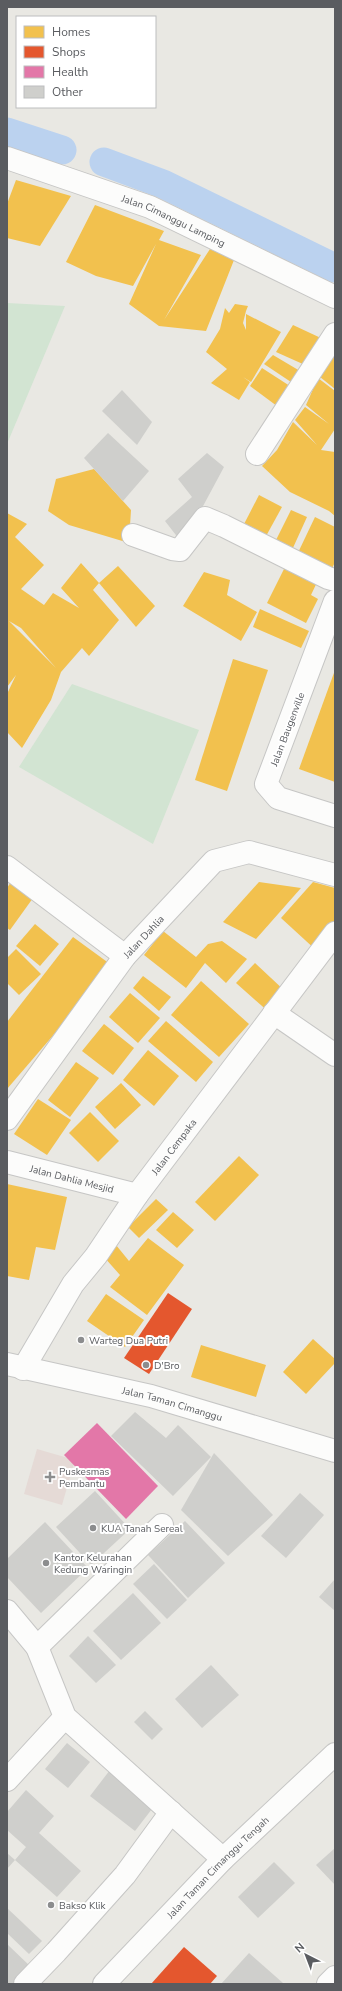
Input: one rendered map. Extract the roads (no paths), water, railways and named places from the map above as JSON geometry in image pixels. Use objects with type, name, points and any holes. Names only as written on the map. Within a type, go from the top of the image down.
[{"type":"street","name":"Jalan Cimanggu Lamping","points":[[7,158],[150,207],[335,297]]},
{"type":"street","points":[[257,454],[335,334]]},
{"type":"street","points":[[133,535],[172,549],[180,550],[205,518],[328,578],[335,580]]},
{"type":"street","name":"Jalan Baugenville","points":[[335,601],[266,784],[278,798],[335,816]]},
{"type":"street","name":"Jalan Dahlia","points":[[7,1119],[125,956],[214,861],[249,852],[335,875]]},
{"type":"street","points":[[7,868],[125,956]]},
{"type":"street","name":"Jalan Cempaka","points":[[15,1366],[96,1256],[137,1195],[335,933]]},
{"type":"street","points":[[274,1013],[335,1055]]},
{"type":"street","name":"Jalan Dahlia Mesjid","points":[[7,1162],[137,1195]]},
{"type":"street","name":"Jalan Taman Cimanggu","points":[[15,1366],[151,1396],[335,1452]]},
{"type":"street","points":[[38,1647],[162,1526]]},
{"type":"street","points":[[7,1611],[38,1647],[65,1717],[223,1859]]},
{"type":"street","points":[[7,1780],[65,1717]]},
{"type":"street","name":"Jalan Taman Cimanggu Tengah","points":[[104,1984],[223,1859],[335,1754]]},
{"type":"street","points":[[25,1984],[56,1952],[124,1875],[171,1812]]},
{"type":"street","points":[[328,1984],[335,1977]]},
{"type":"waterway","points":[[7,132],[62,150]]},
{"type":"waterway","points":[[104,162],[163,184],[335,268]]},
{"type":"place","name":"Warteg Dua Putri","points":[[81,1340]]},
{"type":"place","name":"D'Bro","points":[[146,1365]]},
{"type":"place","name":"Puskesmas Pembantu","points":[[50,1477]]},
{"type":"place","name":"KUA Tanah Sereal","points":[[93,1528]]},
{"type":"place","name":"Kantor Kelurahan Kedung Waringin","points":[[46,1563]]},
{"type":"place","name":"Bakso Klik","points":[[51,1905]]}]
